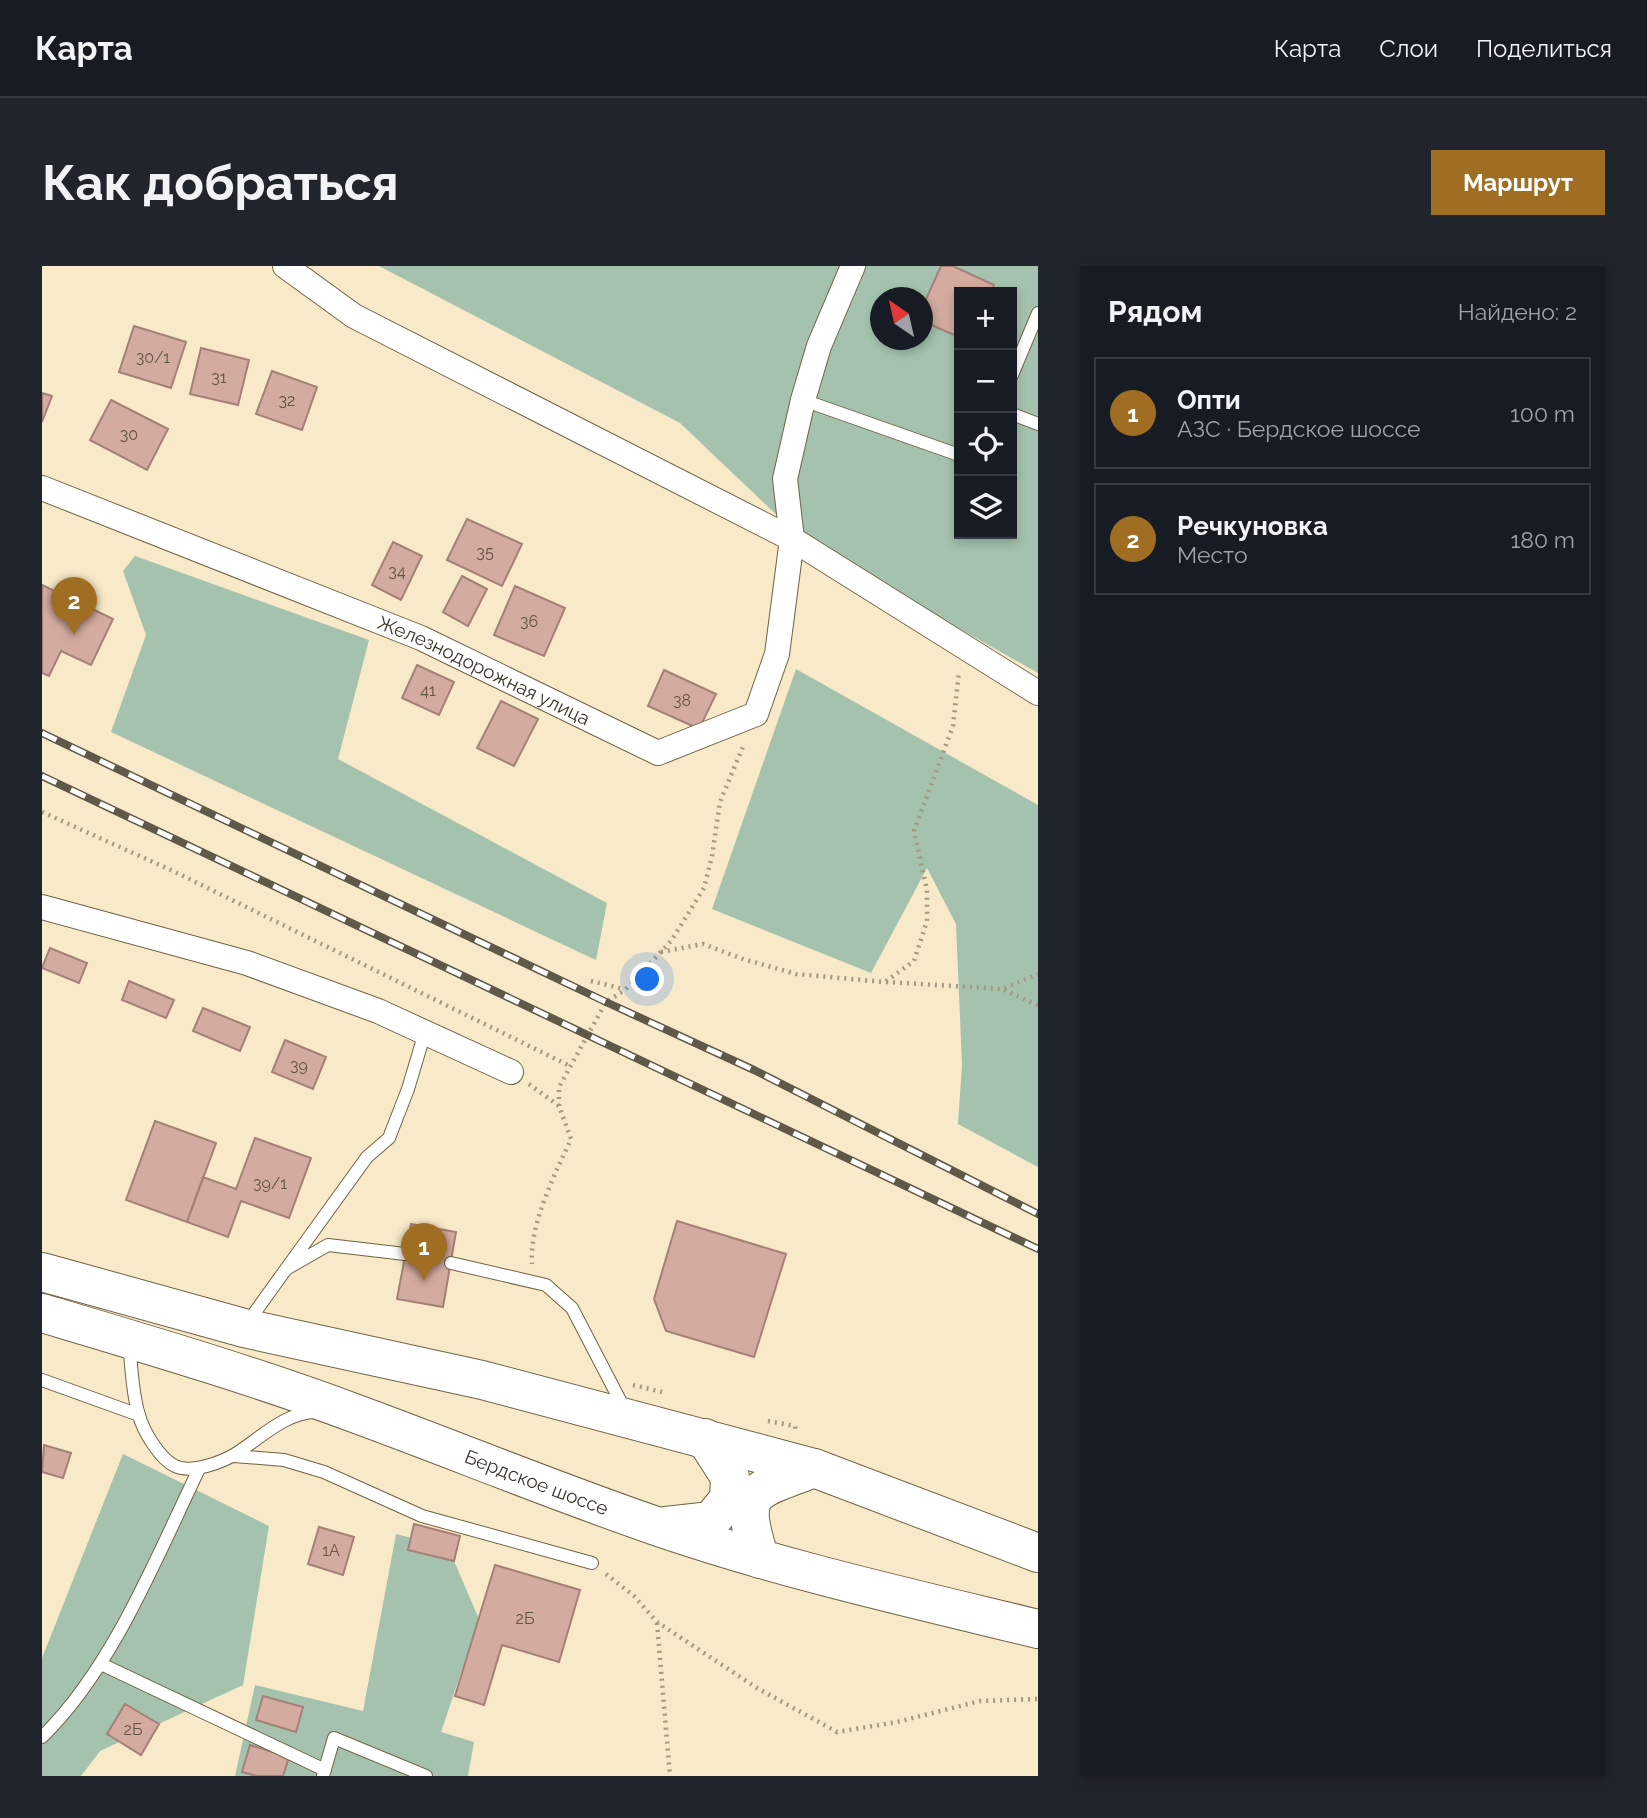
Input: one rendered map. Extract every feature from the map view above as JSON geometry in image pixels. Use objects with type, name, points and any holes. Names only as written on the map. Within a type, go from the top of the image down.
[{"type":"highway","points":[[42,1272],[244,1328],[420,1365],[814,1468],[1038,1553]]},
{"type":"highway","name":"Бердское шоссе","points":[[42,1313],[228,1369],[353,1413],[511,1474],[760,1559],[1038,1629]]},
{"type":"highway","points":[[657,1526],[711,1521],[729,1499],[730,1477],[705,1438]]},
{"type":"highway","points":[[760,1559],[750,1526],[749,1506],[760,1489],[814,1468]]},
{"type":"street","points":[[285,266],[355,316],[792,539],[1038,693]]},
{"type":"street","points":[[756,714],[777,654],[792,539],[785,479],[803,400],[819,346],[853,266]]},
{"type":"street","name":"Железнодорожная улица","points":[[42,488],[421,638],[658,752],[756,714]]},
{"type":"street","points":[[42,907],[247,963],[378,1011],[511,1072]]},
{"type":"lane","points":[[1017,363],[1038,313]]},
{"type":"lane","points":[[803,400],[954,453]]},
{"type":"lane","points":[[1017,416],[1038,424]]},
{"type":"lane","points":[[244,1328],[367,1157],[389,1138],[408,1089],[425,1032]]},
{"type":"lane","points":[[286,1269],[328,1245],[405,1254]]},
{"type":"lane","points":[[451,1263],[547,1285],[572,1308],[628,1418]]},
{"type":"lane","points":[[128,1339],[139,1415],[151,1443],[176,1466],[199,1469],[234,1455],[280,1423],[310,1412],[353,1413]]},
{"type":"lane","points":[[42,1380],[139,1415]]},
{"type":"lane","points":[[234,1455],[284,1460],[324,1472],[422,1516],[592,1563]]},
{"type":"lane","points":[[42,1737],[60,1720],[93,1678],[199,1469]]},
{"type":"lane","points":[[100,1664],[324,1773],[334,1738],[426,1776]]},
{"type":"path","points":[[885,982],[915,961],[927,921],[926,890],[914,831],[953,726],[961,645]]},
{"type":"path","points":[[547,1285],[531,1262],[538,1223],[570,1139],[559,1106],[559,1087],[606,1002],[625,990],[671,941],[704,888],[720,802],[756,714]]},
{"type":"path","points":[[42,812],[173,871],[570,1066]]},
{"type":"path","points":[[661,952],[703,944],[796,974],[1003,989],[1038,1006]]},
{"type":"path","points":[[1003,989],[1038,974]]},
{"type":"path","points":[[591,981],[625,990]]},
{"type":"path","points":[[511,1072],[559,1106]]},
{"type":"path","points":[[592,1563],[634,1596],[657,1622],[757,1688],[838,1732],[897,1722],[980,1701],[1038,1699]]},
{"type":"path","points":[[657,1622],[670,1776]]},
{"type":"green space","points":[[379,266],[1038,266],[1038,673],[804,541],[680,423]]},
{"type":"green space","points":[[135,556],[369,640],[338,759],[607,903],[596,960],[111,732],[146,635],[123,571]]},
{"type":"green space","points":[[796,669],[1038,805],[1038,1167],[958,1124],[962,1065],[956,924],[927,868],[871,973],[712,909]]},
{"type":"green space","points":[[123,1454],[269,1526],[243,1685],[100,1751],[81,1776],[42,1776],[42,1658]]},
{"type":"green space","points":[[396,1534],[448,1547],[479,1619],[441,1732],[474,1742],[468,1776],[235,1776],[255,1685],[363,1711]]},
{"type":"building","points":[[941,266],[953,266],[994,285],[954,287],[954,335],[933,326],[932,287]]},
{"type":"building","points":[[134,326],[186,342],[171,388],[119,372]]},
{"type":"building","points":[[201,348],[249,360],[238,405],[190,394]]},
{"type":"building","points":[[272,371],[317,387],[302,430],[256,414]]},
{"type":"building","points":[[42,393],[52,396],[42,422]]},
{"type":"building","points":[[111,400],[168,429],[147,470],[90,440]]},
{"type":"building","points":[[467,519],[522,544],[502,586],[447,560]]},
{"type":"building","points":[[393,542],[422,556],[401,600],[372,585]]},
{"type":"building","points":[[462,576],[487,589],[468,626],[443,612]]},
{"type":"building","points":[[42,585],[113,619],[91,665],[61,651],[49,676],[42,673]]},
{"type":"building","points":[[515,586],[565,608],[544,656],[494,635]]},
{"type":"building","points":[[417,665],[454,682],[439,715],[402,698]]},
{"type":"building","points":[[664,670],[716,694],[699,729],[648,706]]},
{"type":"building","points":[[501,701],[538,719],[514,766],[477,748]]},
{"type":"building","points":[[50,948],[87,963],[79,983],[42,968]]},
{"type":"building","points":[[129,981],[174,1000],[166,1018],[122,1000]]},
{"type":"building","points":[[203,1008],[250,1027],[240,1051],[193,1031]]},
{"type":"building","points":[[285,1040],[326,1057],[313,1089],[272,1072]]},
{"type":"building","points":[[155,1121],[216,1143],[187,1222],[126,1200]]},
{"type":"building","points":[[255,1138],[311,1158],[289,1218],[241,1201],[228,1237],[187,1222],[203,1177],[236,1189]]},
{"type":"building","points":[[677,1221],[786,1254],[754,1357],[666,1331],[654,1299]]},
{"type":"building","points":[[411,1224],[456,1232],[443,1307],[397,1299]]},
{"type":"building","points":[[44,1445],[71,1453],[63,1478],[42,1472]]},
{"type":"building","points":[[414,1524],[460,1536],[454,1561],[408,1550]]},
{"type":"building","points":[[319,1527],[354,1537],[343,1575],[308,1564]]},
{"type":"building","points":[[495,1565],[580,1590],[559,1662],[502,1645],[484,1705],[455,1696]]},
{"type":"building","points":[[263,1696],[303,1707],[296,1732],[256,1720]]},
{"type":"building","points":[[125,1704],[159,1724],[141,1755],[107,1734]]},
{"type":"building","points":[[250,1745],[289,1757],[283,1776],[257,1776],[242,1772]]},
{"type":"railway","points":[[42,733],[754,1070],[1038,1214]]},
{"type":"railway","points":[[42,776],[1038,1249]]},
{"type":"place","name":"Речкуновка","points":[[74,635]]},
{"type":"place","name":"Опти","points":[[424,1281]]}]
